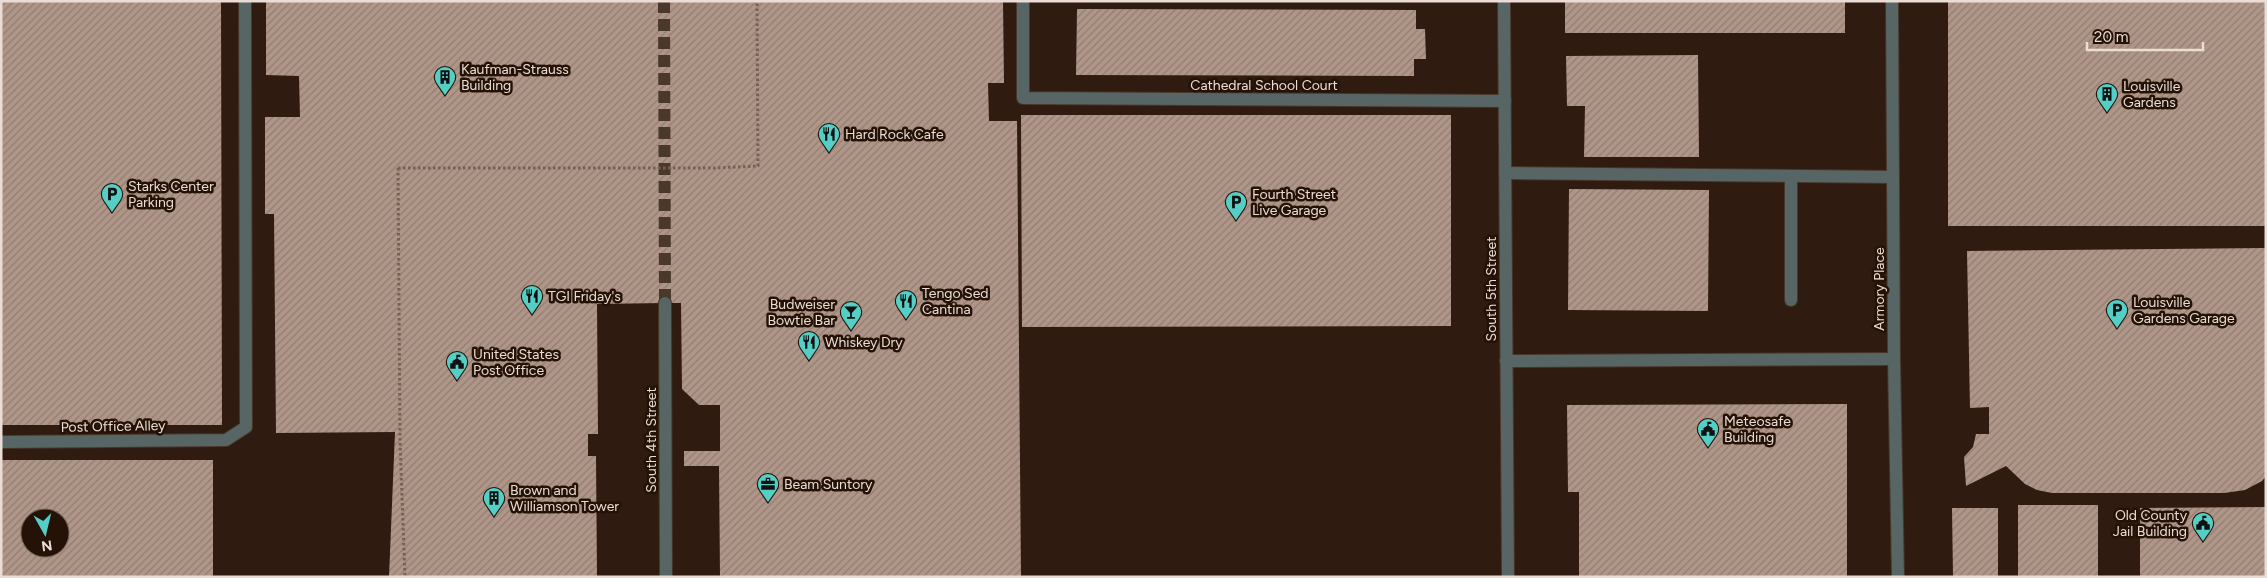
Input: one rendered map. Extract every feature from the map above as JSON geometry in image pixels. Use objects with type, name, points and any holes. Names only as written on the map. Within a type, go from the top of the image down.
[{"type":"street","name":"Post Office Alley","points":[[1,442],[226,440],[246,427],[245,1]]},
{"type":"street","name":"Cathedral School Court","points":[[1023,1],[1023,98],[1505,101]]},
{"type":"street","name":"South 5th Street","points":[[1504,1],[1508,577]]},
{"type":"street","name":"Armory Place","points":[[1892,1],[1894,359],[1898,577]]},
{"type":"street","points":[[1505,173],[1893,177]]},
{"type":"street","points":[[1791,176],[1791,300]]},
{"type":"street","name":"South 4th Street","points":[[665,302],[666,577]]},
{"type":"street","points":[[1506,361],[1894,359]]},
{"type":"path","points":[[406,577],[400,441],[398,168],[704,168],[758,166],[758,1]]},
{"type":"building","name":"Starks Center Parking","points":[[1,1],[221,1],[222,425],[1,425]]},
{"type":"building","points":[[266,1],[1003,1],[1004,83],[988,83],[989,121],[1017,121],[1021,577],[720,577],[719,466],[684,466],[684,451],[720,451],[720,405],[699,405],[682,389],[681,303],[665,303],[597,304],[598,434],[588,434],[588,456],[596,456],[597,577],[389,577],[395,432],[276,433],[274,214],[265,214],[265,117],[300,117],[299,76],[266,75]]},
{"type":"building","points":[[1565,1],[1845,1],[1845,33],[1565,33]]},
{"type":"building","name":"Louisville Gardens","points":[[1948,1],[2266,1],[2266,226],[1948,226]]},
{"type":"building","points":[[1077,9],[1416,10],[1416,29],[1425,29],[1426,59],[1414,59],[1414,76],[1076,75]]},
{"type":"building","points":[[1698,55],[1699,157],[1584,157],[1585,106],[1567,106],[1566,56]]},
{"type":"building","name":"Fourth Street Live Garage","points":[[1021,115],[1451,115],[1451,326],[1022,327]]},
{"type":"building","points":[[1569,189],[1709,190],[1708,311],[1568,310]]},
{"type":"building","name":"Louisville Gardens Garage","points":[[2266,248],[2266,476],[2262,481],[2245,490],[2224,493],[2052,493],[2037,490],[2025,484],[2006,466],[1966,486],[1964,457],[1973,447],[1976,434],[1989,434],[1989,407],[1970,408],[1967,251]]},
{"type":"building","name":"Meteosafe Building","points":[[1847,404],[1847,577],[1579,577],[1579,492],[1568,492],[1567,405]]},
{"type":"building","points":[[1,460],[213,460],[213,577],[1,577]]},
{"type":"building","points":[[2018,505],[2098,505],[2098,577],[2018,577]]},
{"type":"building","name":"Old County Jail Building","points":[[2266,507],[2266,577],[2140,577],[2140,508]]},
{"type":"building","points":[[1952,508],[1998,508],[1998,577],[1953,577]]},
{"type":"tunnel","points":[[664,1],[665,303]]},
{"type":"place","name":"Kaufman-Strauss Building","points":[[445,96]]},
{"type":"place","name":"Louisville Gardens","points":[[2107,113]]},
{"type":"place","name":"Hard Rock Cafe","points":[[829,153]]},
{"type":"place","name":"Starks Center Parking","points":[[112,213]]},
{"type":"place","name":"Fourth Street Live Garage","points":[[1236,221]]},
{"type":"place","name":"TGI Friday's","points":[[532,315]]},
{"type":"place","name":"Tengo Sed Cantina","points":[[906,320]]},
{"type":"place","name":"Louisville Gardens Garage","points":[[2117,329]]},
{"type":"place","name":"Budweiser Bowtie Bar","points":[[851,331]]},
{"type":"place","name":"Whiskey Dry","points":[[809,361]]},
{"type":"place","name":"United States Post Office","points":[[457,381]]},
{"type":"place","name":"Meteosafe Building","points":[[1708,448]]},
{"type":"place","name":"Beam Suntory","points":[[768,503]]},
{"type":"place","name":"Brown and Williamson Tower","points":[[494,517]]},
{"type":"place","name":"Old County Jail Building","points":[[2203,542]]}]
